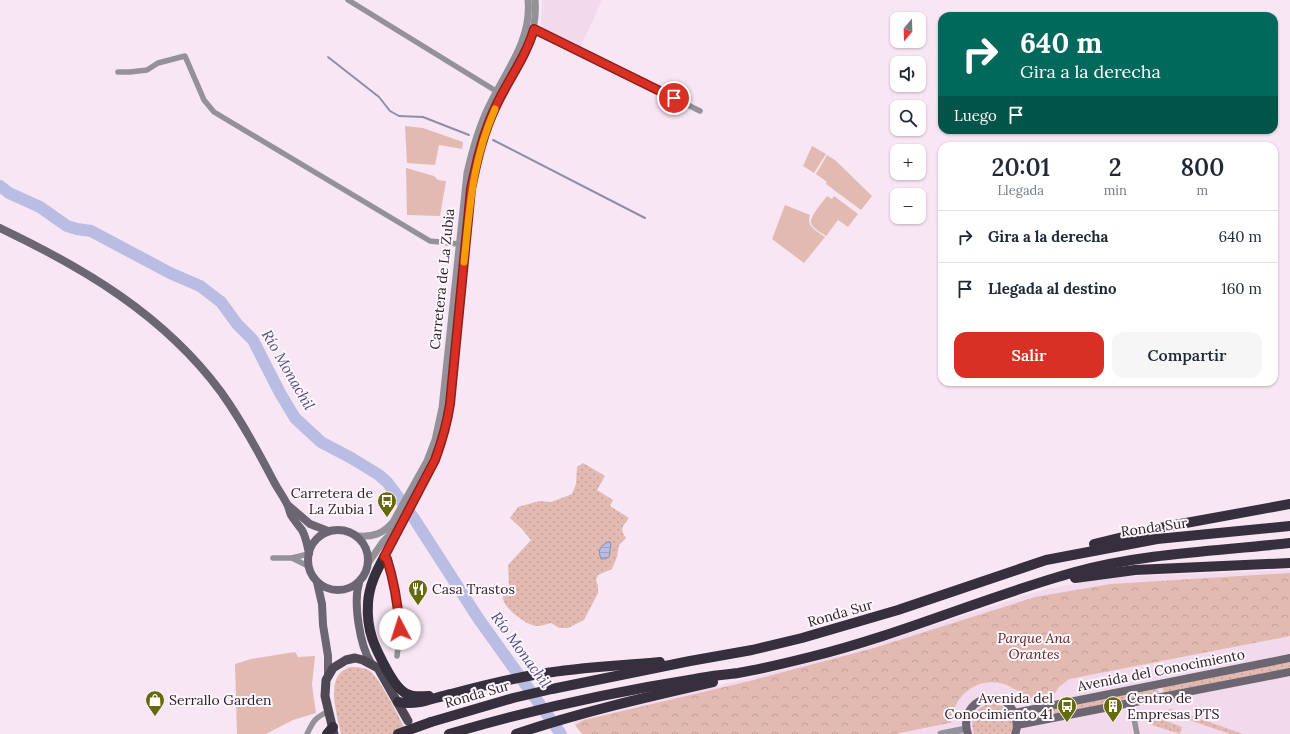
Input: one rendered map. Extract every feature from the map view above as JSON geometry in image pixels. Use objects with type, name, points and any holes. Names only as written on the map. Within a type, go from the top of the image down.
[{"type":"highway","points":[[1046,560],[1058,553],[1164,527],[1290,504]]},
{"type":"highway","name":"Ronda Sur","points":[[398,734],[430,722],[513,698],[690,661],[752,650],[850,625],[1046,560],[1157,539],[1290,526]]},
{"type":"highway","name":"Ronda Sur","points":[[449,734],[523,713],[563,704],[697,678],[738,673],[811,657],[893,633],[1091,568],[1139,559],[1290,543]]},
{"type":"highway","points":[[384,557],[374,575],[368,602],[368,617],[374,645],[394,683],[400,690],[411,696],[441,696]]},
{"type":"highway","points":[[1060,577],[1076,578],[1135,570],[1290,563]]},
{"type":"highway","points":[[398,702],[410,704],[541,674],[666,661],[690,661]]},
{"type":"highway","points":[[516,734],[572,716],[625,702],[727,679],[738,673]]},
{"type":"main road","points":[[0,228],[56,256],[108,287],[152,319],[178,342],[203,370],[237,415],[251,438],[291,515],[305,537],[308,553],[308,566],[316,581],[326,588],[338,590],[349,588],[358,583],[366,574],[369,562],[366,548],[358,536],[343,530],[328,531],[310,524],[286,503]]},
{"type":"main road","points":[[308,553],[315,541],[328,531]]},
{"type":"main road","points":[[316,581],[322,604],[323,624],[328,656],[328,675]]},
{"type":"main road","points":[[358,583],[356,599],[361,633],[365,654],[371,663]]},
{"type":"main road","points":[[331,732],[324,688],[326,680],[333,668],[346,660],[355,658],[371,663],[378,668],[408,721]]},
{"type":"main road","name":"Avenida del Conocimiento","points":[[1014,713],[1290,658]]},
{"type":"main road","name":"Avenida del Conocimiento","points":[[1017,725],[1290,672]]},
{"type":"main road","points":[[967,731],[966,720],[969,711],[976,703],[983,699],[991,698],[1000,699],[1012,708],[1017,725],[1014,734]]},
{"type":"street","points":[[348,0],[496,91]]},
{"type":"street","name":"Carretera de La Zubia","points":[[384,557],[398,532],[407,496],[427,461],[439,425],[444,392],[465,187],[472,152],[478,131],[496,91],[524,38],[528,18],[528,0]]},
{"type":"street","name":"Carretera de La Zubia","points":[[369,562],[412,503],[435,460],[442,443],[447,423],[471,189],[485,132],[496,107],[525,53],[534,29],[536,9],[535,0]]},
{"type":"street","points":[[534,29],[700,111]]},
{"type":"street","points":[[118,72],[147,70],[158,63],[185,56],[204,100],[214,112],[430,241],[459,244]]},
{"type":"street","name":"Carretera de La Zubia","points":[[358,536],[373,537],[379,535],[401,517]]},
{"type":"street","points":[[273,558],[292,558],[308,553]]},
{"type":"street","points":[[384,557],[387,559],[390,568],[398,607],[400,629],[397,656]]},
{"type":"street","points":[[292,558],[308,566]]},
{"type":"street","points":[[1131,703],[1138,734]]},
{"type":"street","points":[[306,734],[312,723],[318,717],[328,712]]},
{"type":"street","points":[[940,734],[967,731]]},
{"type":"shaded area","points":[[542,0],[602,0],[580,48],[541,29]]},
{"type":"shaded area","name":"Parque Ana Orantes","points":[[1290,570],[1290,734],[582,734],[573,722],[849,653],[1042,590],[1110,577]]},
{"type":"green space","points":[[405,126],[423,128],[463,142],[462,149],[439,145],[435,165],[407,163]]},
{"type":"green space","points":[[812,146],[826,154],[814,173],[803,166]]},
{"type":"green space","points":[[827,155],[835,160],[872,196],[861,210],[826,184],[827,182],[816,174]]},
{"type":"green space","points":[[406,168],[434,176],[438,180],[446,181],[440,216],[407,215]]},
{"type":"green space","points":[[827,196],[832,199],[834,196],[858,214],[848,227],[838,220],[826,236],[813,227],[811,221],[812,217]]},
{"type":"green space","points":[[785,205],[810,215],[809,223],[815,230],[825,237],[804,263],[772,239]]},
{"type":"green space","points":[[583,463],[605,476],[597,490],[613,500],[610,506],[629,518],[622,530],[626,538],[619,545],[617,557],[612,569],[598,575],[596,580],[598,593],[584,620],[568,628],[559,628],[551,623],[538,626],[532,625],[522,620],[512,612],[503,599],[504,591],[509,585],[508,565],[531,540],[510,518],[518,507],[539,501],[551,502],[572,494],[576,484],[577,467]]},
{"type":"green space","name":"Parque Ana Orantes","points":[[1290,573],[1290,636],[1069,679],[1059,687],[1055,693],[1026,699],[1015,689],[1003,684],[991,682],[980,684],[969,689],[961,698],[954,709],[951,723],[895,734],[582,734],[575,725],[584,720],[754,680],[874,648],[1035,597],[1111,584]]},
{"type":"green space","points":[[295,652],[298,657],[315,656],[312,685],[316,713],[293,720],[266,734],[237,734],[235,664],[251,659]]},
{"type":"green space","points":[[1290,661],[1290,668],[1164,694],[1162,686]]},
{"type":"green space","points":[[350,667],[366,669],[375,676],[407,734],[341,734],[336,711],[334,693],[335,685],[341,672]]},
{"type":"green space","points":[[1157,687],[1159,694],[1036,719],[1035,711]]},
{"type":"green space","points":[[991,703],[1002,706],[1010,713],[1013,723],[1010,734],[974,734],[972,723],[975,714],[981,707]]},
{"type":"green space","points":[[1172,709],[1243,734],[1230,734],[1163,711]]},
{"type":"green space","points":[[1155,717],[1182,727],[1180,734],[1152,725]]},
{"type":"water","points":[[608,542],[611,544],[609,557],[601,559],[600,549]]},
{"type":"waterway","points":[[328,57],[379,97],[390,111],[399,116],[423,117],[469,135]]},
{"type":"waterway","points":[[493,140],[645,218]]},
{"type":"waterway","name":"Río Monachil","points":[[0,186],[9,193],[40,207],[67,226],[91,231],[170,273],[200,286],[221,302],[237,324],[253,340],[280,393],[295,418],[321,442],[353,459],[379,475],[387,482],[413,517],[478,618],[561,734]]},
{"type":"slow traffic","points":[[464,262],[471,189],[475,169],[485,132],[495,109]]},
{"type":"place","name":"Carretera de La Zubia 1","points":[[387,518]]},
{"type":"place","name":"Casa Trastos","points":[[418,606]]},
{"type":"place","name":"Serrallo Garden","points":[[155,717]]},
{"type":"place","name":"Avenida del Conocimiento 41","points":[[1067,723]]},
{"type":"place","name":"Centro de Empresas PTS","points":[[1113,723]]},
{"type":"route","points":[[400,629],[398,607],[390,568],[387,559],[384,557],[398,532],[403,518],[426,478],[442,443],[450,404],[471,189],[475,169],[488,123],[506,85],[525,53],[534,29],[674,98]]}]
